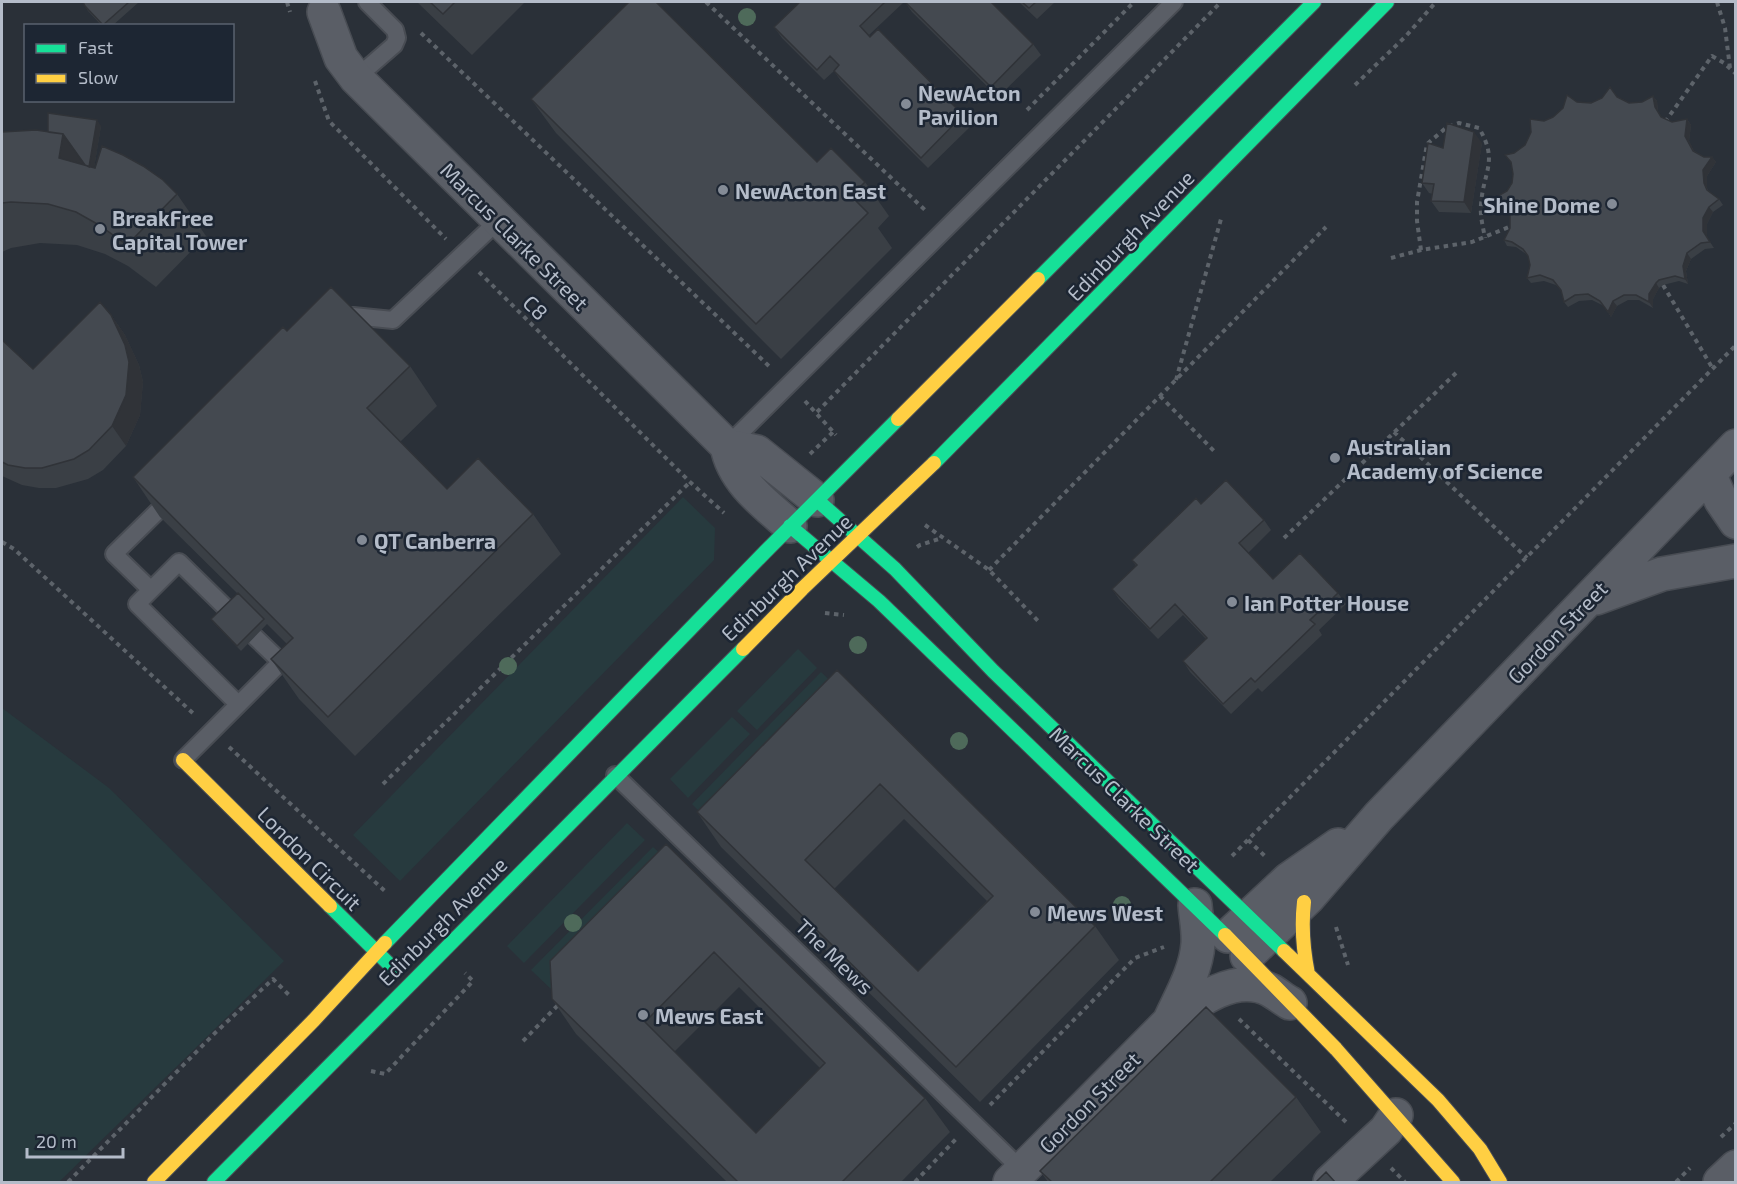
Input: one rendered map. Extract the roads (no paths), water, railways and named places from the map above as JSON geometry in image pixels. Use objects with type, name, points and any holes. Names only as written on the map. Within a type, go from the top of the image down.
[{"type":"main road","name":"Edinburgh Avenue","points":[[154,1182],[347,993],[376,954],[790,526],[1314,2]]},
{"type":"main road","name":"Edinburgh Avenue","points":[[214,1182],[370,1016],[410,984],[615,775],[1023,374],[1388,2]]},
{"type":"main road","name":"Marcus Clarke Street","points":[[817,500],[895,569],[1202,893],[1248,937],[1290,1003],[1398,1109],[1454,1182]]},
{"type":"main road","name":"Marcus Clarke Street","points":[[790,526],[879,601],[1248,937],[1308,974],[1438,1100],[1480,1149],[1500,1182]]},
{"type":"main road","name":"London Circuit","points":[[183,760],[376,954],[410,984]]},
{"type":"main road","points":[[1304,902],[1301,925],[1302,945],[1308,974]]},
{"type":"main road","points":[[1355,1020],[1359,1040]]},
{"type":"street","name":"Marcus Clarke Street","points":[[326,5],[341,57],[356,78],[728,446],[757,452],[817,500]]},
{"type":"street","name":"Marcus Clarke Street","points":[[728,446],[730,460],[735,471],[764,504],[790,526]]},
{"type":"street","name":"Gordon Street","points":[[1248,937],[1304,902],[1379,816],[1736,446]]},
{"type":"street","points":[[1710,474],[1721,500],[1736,522]]},
{"type":"street","points":[[1586,602],[1662,574],[1736,561]]},
{"type":"street","name":"Gordon Street","points":[[1248,937],[1289,879],[1379,816]]},
{"type":"street","points":[[1202,893],[1198,943],[1202,984]]},
{"type":"street","name":"Gordon Street","points":[[1016,1176],[1169,1022],[1202,984],[1253,986],[1269,989],[1290,1003]]},
{"type":"street","points":[[1330,1182],[1386,1130],[1398,1109]]},
{"type":"street","points":[[1720,1182],[1736,1167]]},
{"type":"lane","points":[[356,78],[394,45],[397,38],[395,30],[367,2]]},
{"type":"lane","points":[[728,446],[1174,2]]},
{"type":"lane","points":[[329,340],[353,316],[393,320],[499,220]]},
{"type":"lane","points":[[151,590],[114,554],[180,488]]},
{"type":"lane","points":[[229,611],[179,562],[137,604],[238,704]]},
{"type":"lane","points":[[183,760],[280,662],[255,637]]},
{"type":"lane","name":"The Mews","points":[[615,775],[973,1122],[1016,1176]]},
{"type":"place","name":"NewActon Pavilion","points":[[906,104]]},
{"type":"place","name":"NewActon East","points":[[723,190]]},
{"type":"place","name":"Shine Dome","points":[[1612,204]]},
{"type":"place","name":"BreakFree Capital Tower","points":[[100,229]]},
{"type":"place","name":"Australian Academy of Science","points":[[1335,458]]},
{"type":"place","name":"QT Canberra","points":[[362,540]]},
{"type":"place","name":"Ian Potter House","points":[[1232,602]]},
{"type":"place","name":"Mews West","points":[[1035,912]]},
{"type":"place","name":"Mews East","points":[[643,1015]]}]
